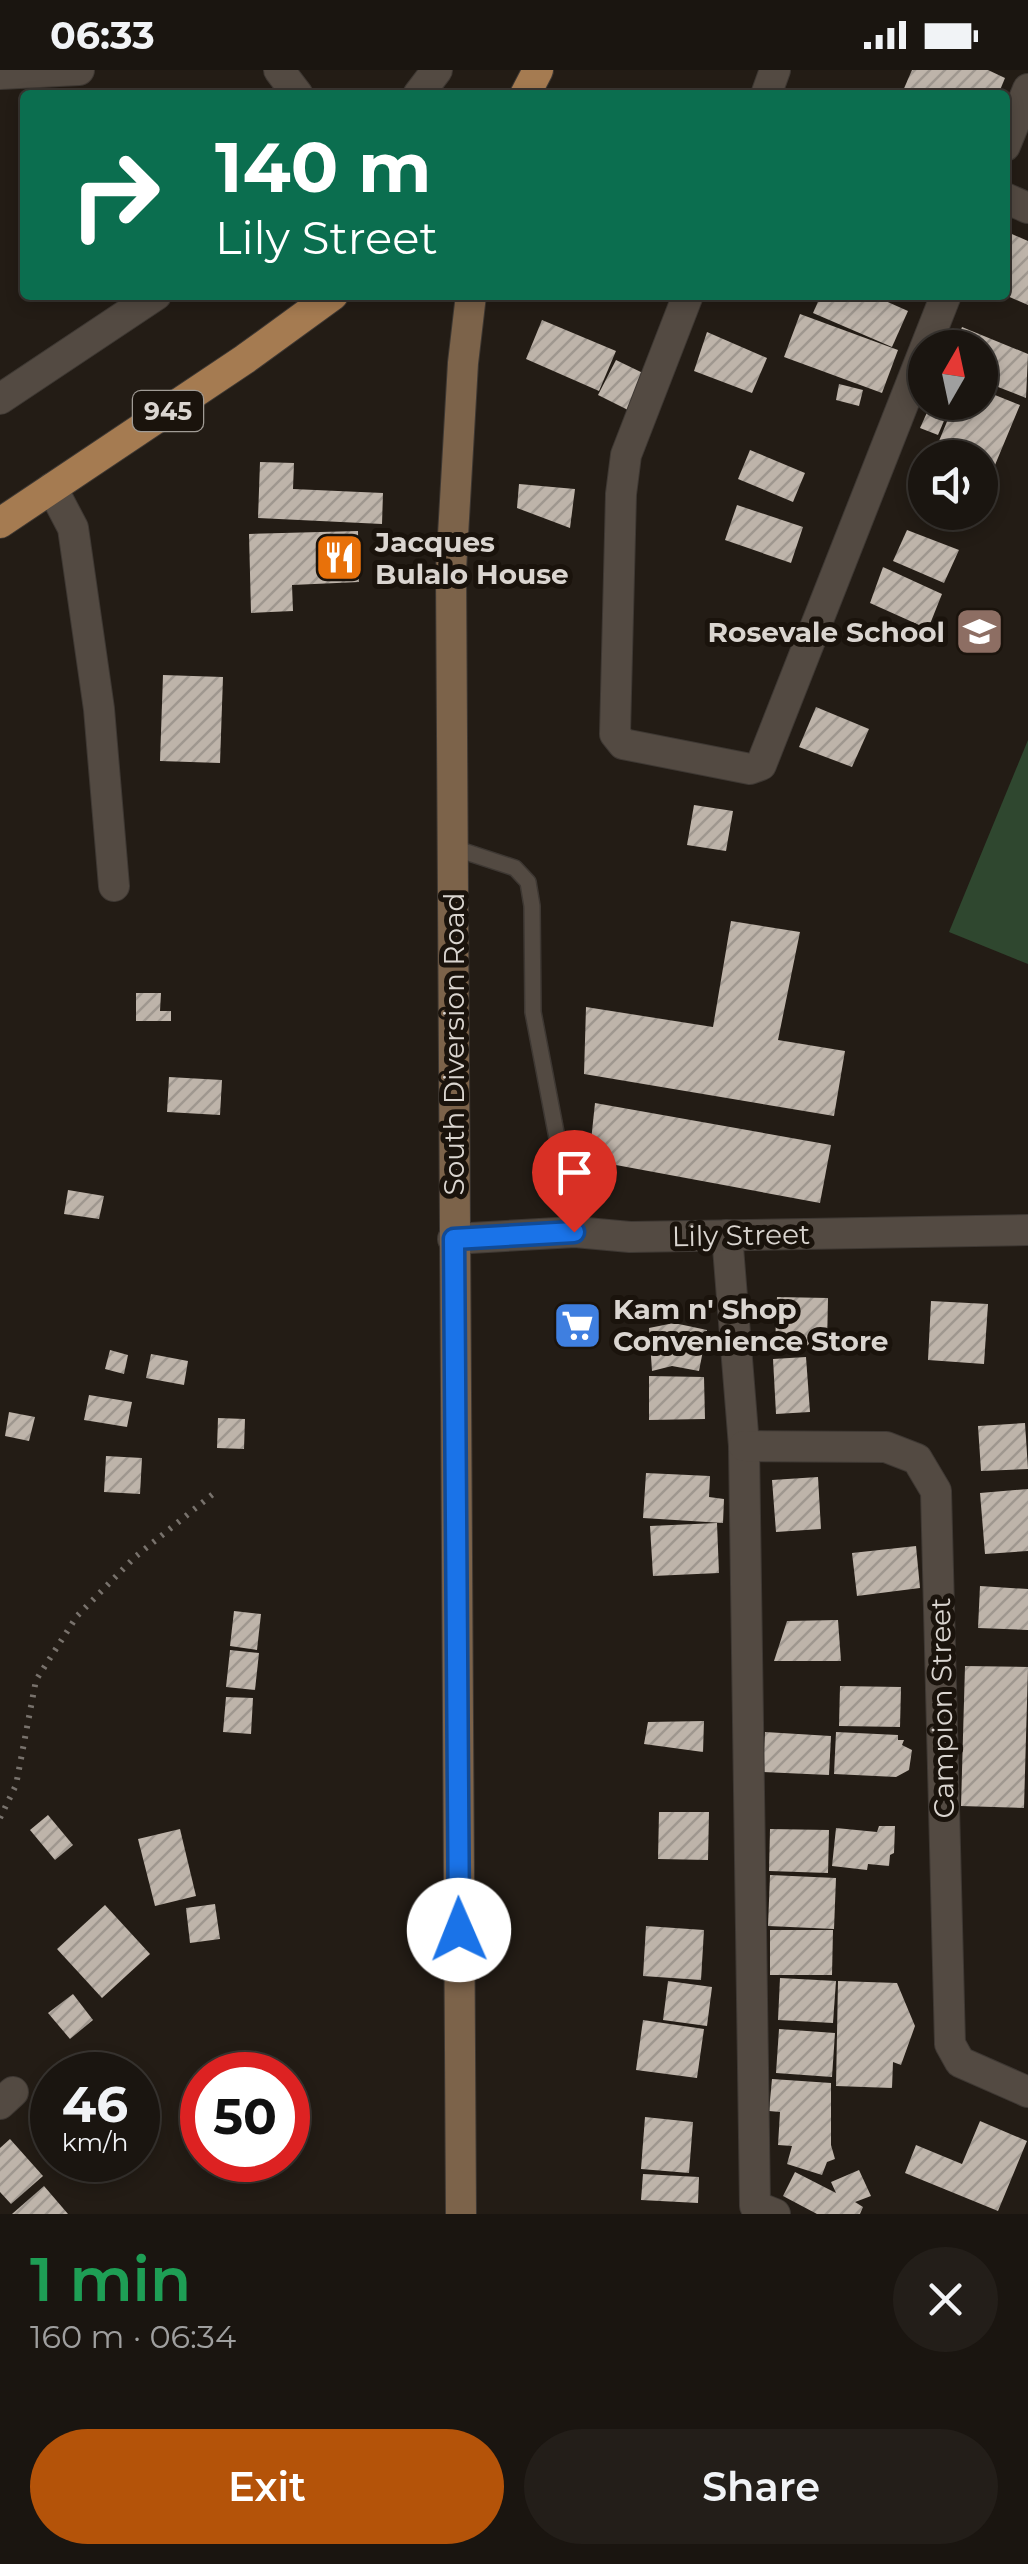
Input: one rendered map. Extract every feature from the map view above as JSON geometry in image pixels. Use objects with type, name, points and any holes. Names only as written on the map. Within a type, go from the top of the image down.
[{"type":"main road","name":"945","points":[[0,523],[245,360],[326,300]]},
{"type":"main road","name":"South Diversion Road","points":[[461,2214],[451,570],[463,363],[471,300]]},
{"type":"street","points":[[0,74],[78,70]]},
{"type":"street","points":[[279,70],[294,90]]},
{"type":"street","points":[[422,90],[437,70]]},
{"type":"street","points":[[1010,134],[1028,89]]},
{"type":"street","points":[[0,399],[148,300]]},
{"type":"street","points":[[686,300],[626,455],[620,494],[614,734],[623,744],[750,769],[760,766],[944,300]]},
{"type":"street","points":[[52,488],[73,528],[98,709],[114,886]]},
{"type":"street","name":"Lily Street","points":[[454,1239],[574,1232],[630,1236],[1028,1230]]},
{"type":"street","points":[[727,1234],[744,1446],[765,2210]]},
{"type":"street","name":"Campion Street","points":[[744,1446],[886,1446],[917,1459],[936,1492],[950,2044],[960,2062],[1028,2092]]},
{"type":"lane","points":[[454,848],[515,868],[528,882],[532,906],[532,1012],[574,1232]]},
{"type":"path","points":[[0,1818],[16,1786],[36,1680],[77,1616],[135,1557],[218,1490]]},
{"type":"green space","points":[[1028,740],[1028,964],[949,932]]},
{"type":"building","points":[[912,70],[988,70],[1005,78],[1000,90],[903,90]]},
{"type":"building","points":[[1010,233],[1028,241],[1028,305],[1010,297]]},
{"type":"building","points":[[819,300],[883,300],[908,311],[892,347],[813,313]]},
{"type":"building","points":[[800,314],[898,350],[882,393],[784,357]]},
{"type":"building","points":[[542,320],[616,351],[599,391],[526,359]]},
{"type":"building","points":[[707,332],[767,358],[752,393],[694,371]]},
{"type":"building","points":[[998,342],[1028,354],[1026,398],[998,387]]},
{"type":"building","points":[[616,360],[647,375],[628,410],[598,395]]},
{"type":"building","points":[[839,384],[863,390],[859,406],[836,400]]},
{"type":"building","points":[[998,396],[1020,405],[998,458],[998,440],[939,440],[948,420],[998,420]]},
{"type":"building","points":[[924,420],[944,420],[938,435],[920,428]]},
{"type":"building","points":[[750,450],[805,473],[793,502],[738,479]]},
{"type":"building","points":[[260,462],[294,463],[293,489],[383,493],[382,524],[258,518]]},
{"type":"building","points":[[519,484],[575,489],[570,528],[517,508]]},
{"type":"building","points":[[737,505],[803,527],[791,563],[725,540]]},
{"type":"building","points":[[907,530],[959,550],[944,583],[893,561]]},
{"type":"building","points":[[358,531],[359,582],[292,585],[293,611],[251,613],[249,534]]},
{"type":"building","points":[[883,567],[942,594],[928,629],[870,603]]},
{"type":"building","points":[[163,675],[223,677],[220,763],[160,761]]},
{"type":"building","points":[[816,707],[869,729],[852,767],[799,747]]},
{"type":"building","points":[[694,805],[733,811],[726,851],[687,845]]},
{"type":"building","points":[[731,921],[800,932],[778,1040],[845,1051],[834,1116],[584,1074],[586,1007],[713,1027]]},
{"type":"building","points":[[136,993],[161,993],[160,1011],[171,1011],[171,1021],[136,1021]]},
{"type":"building","points":[[169,1077],[222,1080],[220,1115],[167,1112]]},
{"type":"building","points":[[595,1103],[831,1145],[820,1203],[589,1160]]},
{"type":"building","points":[[68,1190],[104,1196],[99,1219],[64,1214]]},
{"type":"building","points":[[777,1297],[828,1298],[827,1346],[775,1344]]},
{"type":"building","points":[[931,1301],[988,1304],[984,1364],[928,1360]]},
{"type":"building","points":[[674,1323],[707,1330],[699,1371],[672,1366],[652,1371],[649,1328]]},
{"type":"building","points":[[110,1350],[128,1355],[124,1374],[105,1369]]},
{"type":"building","points":[[151,1354],[188,1361],[184,1385],[146,1378]]},
{"type":"building","points":[[806,1357],[810,1412],[776,1414],[773,1359]]},
{"type":"building","points":[[649,1376],[704,1377],[705,1419],[649,1420]]},
{"type":"building","points":[[89,1395],[132,1402],[127,1427],[84,1420]]},
{"type":"building","points":[[9,1412],[35,1417],[29,1441],[5,1436]]},
{"type":"building","points":[[218,1418],[245,1419],[244,1449],[217,1448]]},
{"type":"building","points":[[1025,1423],[1028,1469],[981,1471],[978,1426]]},
{"type":"building","points":[[106,1456],[142,1458],[140,1494],[104,1492]]},
{"type":"building","points":[[646,1473],[710,1476],[709,1497],[724,1499],[723,1523],[643,1518]]},
{"type":"building","points":[[818,1477],[821,1529],[776,1532],[772,1480]]},
{"type":"building","points":[[1028,1489],[1028,1551],[985,1554],[980,1493]]},
{"type":"building","points":[[717,1523],[719,1573],[653,1576],[650,1526]]},
{"type":"building","points":[[916,1546],[920,1588],[857,1596],[852,1553]]},
{"type":"building","points":[[980,1586],[1028,1589],[1028,1630],[978,1628]]},
{"type":"building","points":[[234,1611],[261,1614],[257,1650],[230,1646]]},
{"type":"building","points":[[838,1620],[841,1661],[774,1661],[787,1621]]},
{"type":"building","points":[[230,1650],[259,1653],[255,1690],[226,1687]]},
{"type":"building","points":[[965,1666],[1028,1667],[1024,1808],[961,1806]]},
{"type":"building","points":[[840,1686],[901,1687],[900,1727],[839,1726]]},
{"type":"building","points":[[226,1697],[253,1698],[251,1734],[223,1732]]},
{"type":"building","points":[[704,1721],[703,1752],[644,1744],[648,1722]]},
{"type":"building","points":[[765,1732],[831,1736],[829,1775],[763,1772]]},
{"type":"building","points":[[836,1732],[898,1735],[898,1740],[904,1740],[902,1745],[912,1750],[909,1770],[896,1777],[834,1774]]},
{"type":"building","points":[[659,1812],[709,1812],[708,1860],[658,1859]]},
{"type":"building","points":[[48,1815],[73,1845],[55,1860],[30,1830]]},
{"type":"building","points":[[879,1826],[895,1826],[894,1853],[890,1855],[889,1866],[868,1864],[867,1870],[832,1866],[836,1828],[877,1832]]},
{"type":"building","points":[[180,1829],[196,1896],[155,1906],[138,1839]]},
{"type":"building","points":[[770,1829],[829,1830],[828,1873],[769,1871]]},
{"type":"building","points":[[770,1875],[836,1878],[834,1929],[768,1926]]},
{"type":"building","points":[[215,1904],[220,1939],[190,1943],[186,1908]]},
{"type":"building","points":[[105,1905],[150,1954],[102,1998],[57,1949]]},
{"type":"building","points":[[646,1926],[704,1930],[701,1980],[643,1976]]},
{"type":"building","points":[[770,1930],[833,1930],[832,1975],[770,1975]]},
{"type":"building","points":[[780,1978],[836,1981],[833,2023],[778,2020]]},
{"type":"building","points":[[668,1981],[712,1987],[707,2026],[663,2020]]},
{"type":"building","points":[[838,1981],[897,1983],[915,2026],[901,2065],[893,2062],[892,2088],[836,2086]]},
{"type":"building","points":[[73,1994],[93,2020],[70,2039],[48,2013]]},
{"type":"building","points":[[643,2020],[704,2029],[697,2078],[636,2070]]},
{"type":"building","points":[[779,2029],[835,2033],[832,2077],[776,2073]]},
{"type":"building","points":[[772,2079],[831,2083],[831,2145],[835,2159],[827,2162],[822,2175],[787,2164],[792,2146],[778,2145],[780,2112],[769,2111]]},
{"type":"building","points":[[645,2117],[693,2122],[689,2173],[641,2169]]},
{"type":"building","points":[[980,2121],[1027,2141],[998,2211],[905,2173],[916,2145],[962,2164]]},
{"type":"building","points":[[10,2139],[30,2161],[30,2182],[36,2182],[11,2204],[0,2192],[0,2148]]},
{"type":"building","points":[[859,2170],[871,2196],[855,2202],[863,2207],[860,2214],[817,2214],[783,2196],[795,2172],[836,2193],[831,2182]]},
{"type":"building","points":[[643,2174],[699,2177],[698,2203],[641,2200]]},
{"type":"building","points":[[44,2186],[68,2214],[12,2214]]},
{"type":"place","name":"Jacques Bulalo House","points":[[340,558]]},
{"type":"place","name":"Rosevale School","points":[[980,632]]},
{"type":"place","name":"Kam n' Shop Convenience Store","points":[[578,1325]]},
{"type":"route","points":[[459,1930],[454,1239],[574,1232]]}]
